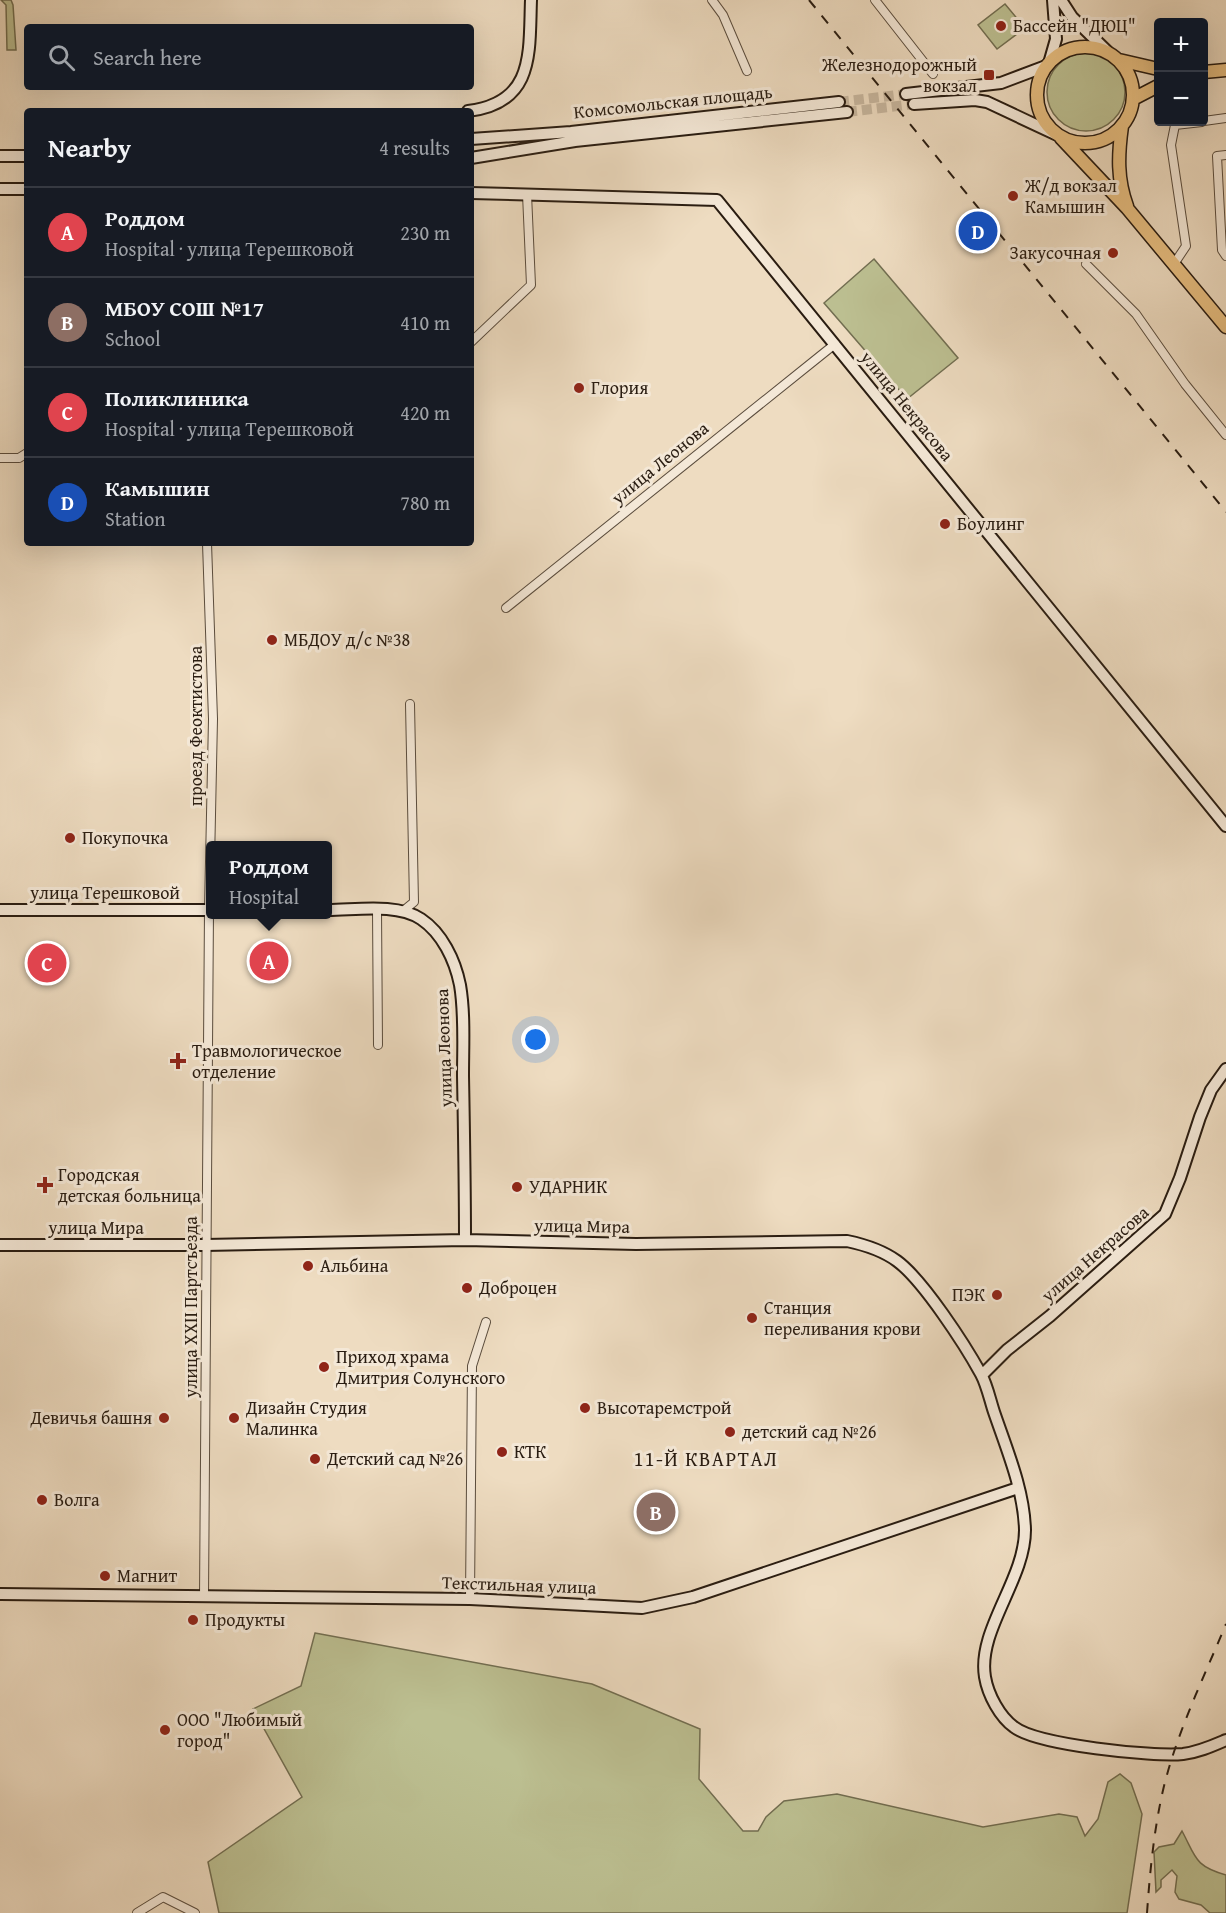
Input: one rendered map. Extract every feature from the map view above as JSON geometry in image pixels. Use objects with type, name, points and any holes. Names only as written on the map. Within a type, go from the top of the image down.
[{"type":"main road","points":[[1058,136],[1078,143],[1107,138],[1122,126],[1131,111],[1133,99],[1131,79],[1119,60],[1107,51],[1081,46],[1064,51],[1048,63],[1038,85],[1037,100],[1042,117],[1058,136],[1127,208],[1226,327]]},
{"type":"main road","points":[[1119,60],[1154,68]]},
{"type":"main road","points":[[1208,72],[1226,70]]},
{"type":"main road","points":[[1133,99],[1154,88]]},
{"type":"main road","points":[[1122,126],[1118,166],[1127,208]]},
{"type":"street","points":[[474,110],[492,106],[508,96],[519,83],[527,68],[531,0]]},
{"type":"street","points":[[712,0],[723,15],[747,71]]},
{"type":"street","points":[[875,0],[933,74]]},
{"type":"street","points":[[906,94],[1001,83],[1048,63],[1056,39],[1053,0]]},
{"type":"street","points":[[1061,0],[1072,17],[1107,51]]},
{"type":"street","points":[[914,104],[975,100],[993,105],[1058,136]]},
{"type":"street","name":"Комсомольская площадь","points":[[474,139],[512,137],[839,102]]},
{"type":"street","points":[[474,158],[575,141],[847,112]]},
{"type":"street","points":[[1208,120],[1226,118]]},
{"type":"street","points":[[1174,264],[1186,246],[1171,145],[1175,126]]},
{"type":"street","points":[[1224,253],[1217,156],[1226,155]]},
{"type":"street","points":[[0,156],[24,156]]},
{"type":"street","points":[[0,189],[24,189]]},
{"type":"street","name":"улица Некрасова","points":[[474,193],[717,200],[1226,826]]},
{"type":"street","points":[[474,339],[531,285],[527,194]]},
{"type":"street","points":[[1086,264],[1136,314],[1185,384],[1226,435]]},
{"type":"street","name":"улица Леонова","points":[[506,608],[835,344]]},
{"type":"street","points":[[0,458],[19,458],[24,455]]},
{"type":"street","name":"проезд Феоктистова","points":[[207,546],[213,719],[210,841]]},
{"type":"street","points":[[332,910],[403,910],[414,902],[410,704]]},
{"type":"street","name":"улица Терешковой","points":[[0,910],[206,910]]},
{"type":"street","points":[[377,910],[378,1046]]},
{"type":"street","name":"улица Леонова","points":[[403,910],[434,929],[445,944],[460,984],[463,1022],[465,1240]]},
{"type":"street","name":"улица XXII Партсъезда","points":[[204,1597],[209,919]]},
{"type":"street","name":"улица Некрасова","points":[[981,1375],[1165,1214],[1211,1090],[1226,1069]]},
{"type":"street","name":"улица Мира","points":[[0,1245],[206,1245],[465,1240],[636,1244],[848,1241],[874,1247],[899,1262],[916,1281],[981,1375],[1018,1488],[1025,1531],[1020,1557],[986,1645],[984,1665],[990,1695],[1004,1717],[1014,1727],[1040,1738],[1145,1753],[1182,1754],[1208,1748],[1226,1740]]},
{"type":"street","points":[[470,1599],[472,1366],[486,1322]]},
{"type":"street","name":"Текстильная улица","points":[[0,1594],[470,1599],[642,1608],[701,1594],[1018,1488]]},
{"type":"street","points":[[137,1913],[163,1897],[195,1913]]},
{"type":"green space","points":[[1,0],[11,0],[13,5],[16,50],[7,50],[6,5]]},
{"type":"green space","name":"Бассейн \"ДЮЦ\"","points":[[1005,4],[1025,28],[997,49],[978,25]]},
{"type":"green space","points":[[1086,53],[1101,56],[1114,64],[1122,77],[1125,92],[1122,107],[1114,120],[1101,128],[1086,131],[1071,128],[1058,120],[1050,107],[1047,92],[1050,77],[1058,64],[1071,56]]},
{"type":"green space","points":[[874,259],[958,358],[907,399],[824,303]]},
{"type":"green space","points":[[315,1633],[592,1684],[700,1729],[699,1779],[743,1831],[758,1831],[766,1817],[784,1801],[837,1794],[983,1827],[1059,1814],[1077,1817],[1085,1836],[1098,1819],[1108,1782],[1120,1774],[1131,1783],[1142,1814],[1127,1913],[219,1913],[208,1862],[302,1797],[253,1709],[301,1686]]},
{"type":"green space","points":[[1182,1831],[1202,1864],[1215,1872],[1226,1875],[1226,1913],[1210,1913],[1201,1905],[1179,1899],[1175,1892],[1177,1876],[1172,1870],[1161,1880],[1161,1887],[1156,1892],[1154,1852],[1159,1847],[1174,1844]]},
{"type":"tunnel","points":[[839,102],[906,94]]},
{"type":"tunnel","points":[[847,112],[914,104]]},
{"type":"railway","points":[[809,0],[1226,512]]},
{"type":"railway","points":[[1147,1913],[1153,1849],[1164,1786],[1184,1724],[1226,1624]]},
{"type":"place","name":"Бассейн \"ДЮЦ\"","points":[[1001,26]]},
{"type":"place","name":"Железнодорожный вокзал","points":[[989,75]]},
{"type":"place","name":"Ж/д вокзал Камышин","points":[[1013,196]]},
{"type":"place","name":"Камышин","points":[[978,231]]},
{"type":"place","name":"Закусочная","points":[[1113,253]]},
{"type":"place","name":"Глория","points":[[579,388]]},
{"type":"place","name":"Боулинг","points":[[945,524]]},
{"type":"place","name":"МБДОУ д/с №38","points":[[272,640]]},
{"type":"place","name":"Покупочка","points":[[70,838]]},
{"type":"place","name":"Роддом","points":[[269,961]]},
{"type":"place","name":"Поликлиника","points":[[47,963]]},
{"type":"place","name":"Травмологическое отделение","points":[[178,1061]]},
{"type":"place","name":"Городская детская больница","points":[[45,1185]]},
{"type":"place","name":"УДАРНИК","points":[[517,1187]]},
{"type":"place","name":"Альбина","points":[[308,1266]]},
{"type":"place","name":"Доброцен","points":[[467,1288]]},
{"type":"place","name":"ПЭК","points":[[997,1295]]},
{"type":"place","name":"Станция переливания крови","points":[[752,1318]]},
{"type":"place","name":"Приход храма Дмитрия Солунского","points":[[324,1367]]},
{"type":"place","name":"Высотаремстрой","points":[[585,1408]]},
{"type":"place","name":"Девичья башня","points":[[164,1418]]},
{"type":"place","name":"Дизайн Студия Малинка","points":[[234,1418]]},
{"type":"place","name":"детский сад №26","points":[[730,1432]]},
{"type":"place","name":"КТК","points":[[502,1452]]},
{"type":"place","name":"Детский сад №26","points":[[315,1459]]},
{"type":"place","name":"Волга","points":[[42,1500]]},
{"type":"place","name":"МБОУ СОШ №17","points":[[656,1512]]},
{"type":"place","name":"Магнит","points":[[105,1576]]},
{"type":"place","name":"Продукты","points":[[193,1620]]},
{"type":"place","name":"ООО \"Любимый город\"","points":[[165,1730]]},
{"type":"district","name":"11-Й КВАРТАЛ","points":[[706,1459]]}]
